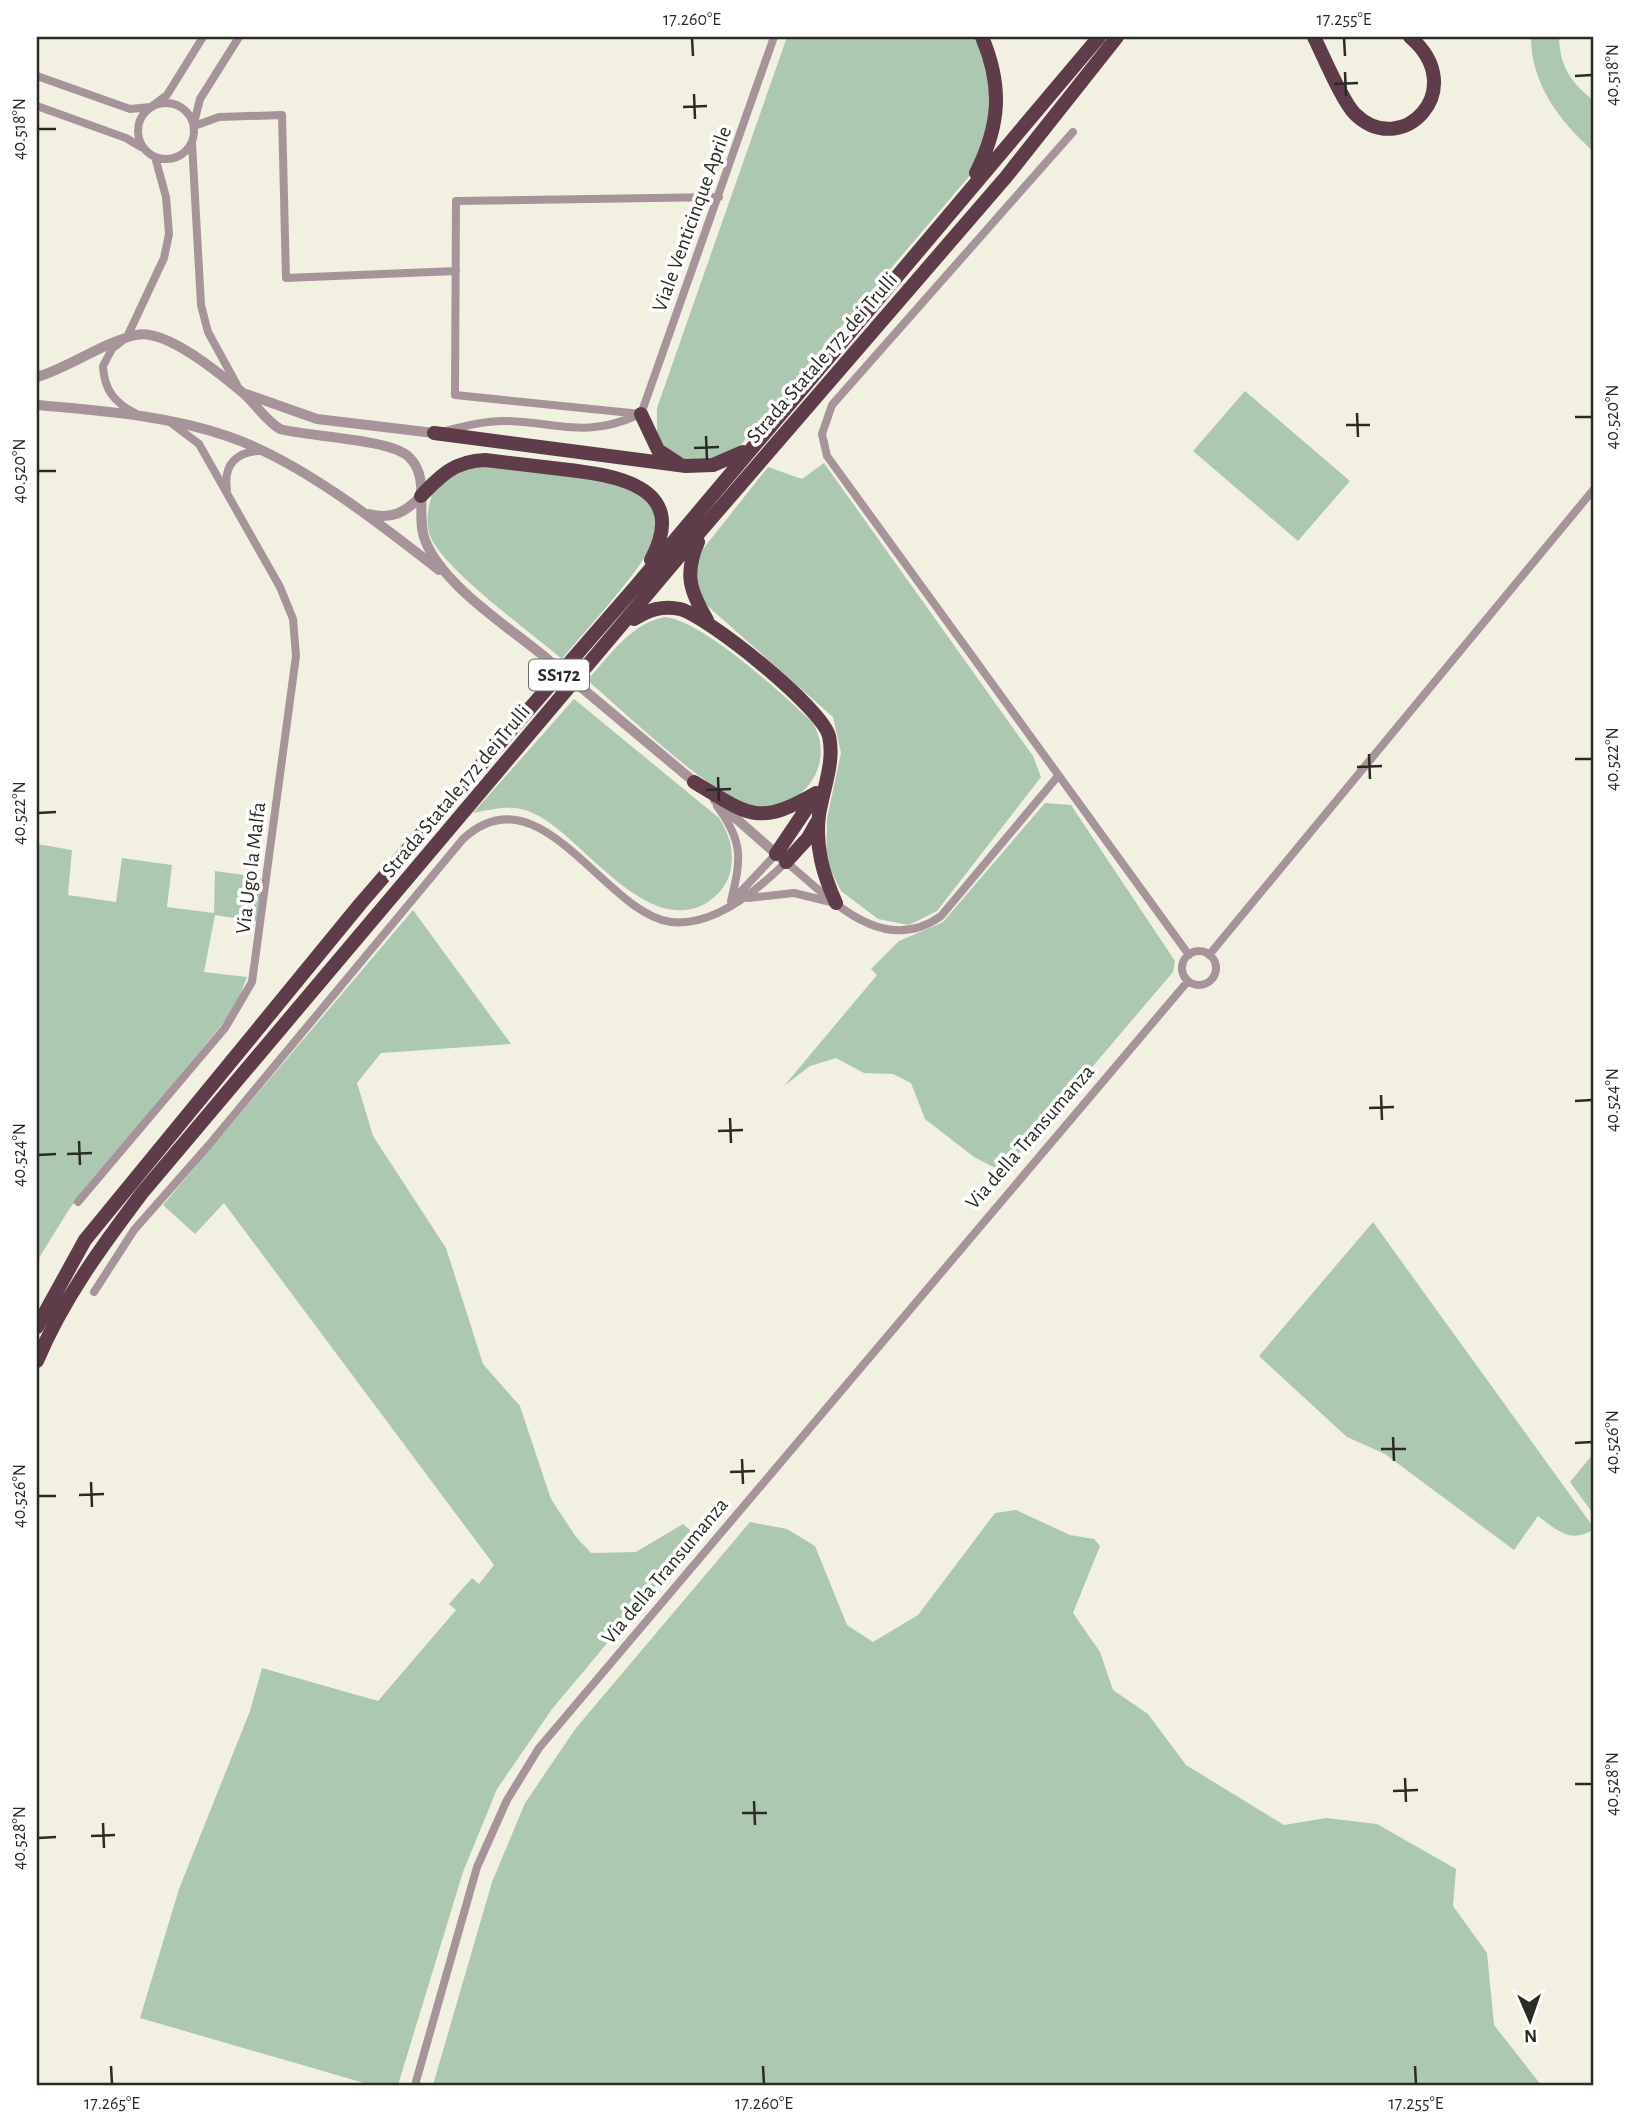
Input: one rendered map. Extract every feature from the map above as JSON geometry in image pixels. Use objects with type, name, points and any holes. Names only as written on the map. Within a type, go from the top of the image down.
[{"type":"highway","points":[[967,193],[995,127],[995,91],[989,54],[982,37]]},
{"type":"highway","name":"Strada Statale 172 dei Trulli","points":[[37,1326],[85,1240],[361,902],[636,586],[1099,37]]},
{"type":"highway","name":"Strada Statale 172 dei Trulli","points":[[37,1361],[50,1331],[94,1256],[142,1194],[617,634],[704,527],[1006,177],[1117,37]]},
{"type":"highway","points":[[1314,37],[1354,113],[1370,124],[1390,129],[1410,125],[1426,110],[1435,89],[1432,65],[1424,49],[1410,37]]},
{"type":"highway","points":[[641,414],[659,450],[667,458],[686,466]]},
{"type":"highway","points":[[434,433],[686,466],[726,461],[758,440]]},
{"type":"highway","points":[[421,496],[444,472],[467,461],[506,462],[627,480],[650,495],[661,526],[658,546],[636,586]]},
{"type":"highway","points":[[704,527],[691,557],[688,582],[708,621]]},
{"type":"highway","points":[[617,634],[655,608],[679,609],[708,621],[822,720],[831,749],[819,816],[818,854],[836,903]]},
{"type":"highway","points":[[781,858],[827,777]]},
{"type":"highway","points":[[694,782],[753,814],[787,810],[816,793]]},
{"type":"highway","points":[[781,858],[808,838],[819,816]]},
{"type":"street","points":[[144,149],[139,140],[139,121],[167,95],[203,37]]},
{"type":"street","points":[[239,37],[200,99],[192,143],[201,305],[208,332],[222,362],[266,421],[280,429],[398,450],[416,467],[424,539],[453,580]]},
{"type":"street","name":"Viale Venticinque Aprile","points":[[641,414],[774,37]]},
{"type":"street","points":[[37,76],[130,109],[151,107],[160,103],[178,105],[191,118],[194,126]]},
{"type":"street","points":[[37,106],[126,138],[155,157],[164,159],[180,155],[192,143]]},
{"type":"street","points":[[194,126],[219,117],[282,115],[286,278],[456,271]]},
{"type":"street","points":[[1073,132],[832,405],[822,434],[827,456],[1189,955]]},
{"type":"street","points":[[139,415],[116,401],[103,376],[106,357],[127,337],[167,247],[165,183],[155,157]]},
{"type":"street","points":[[641,414],[455,395],[456,201],[719,197]]},
{"type":"street","points":[[37,377],[127,337],[148,333],[163,336],[243,393],[286,411],[317,419],[434,433],[486,422],[575,430],[603,427],[641,414]]},
{"type":"street","points":[[37,405],[139,415],[228,436],[261,451],[355,508],[453,580],[836,903],[882,930],[916,930],[930,924],[951,904],[1058,776]]},
{"type":"street","name":"Via Ugo la Malfa","points":[[78,1202],[225,1028],[252,982],[296,637],[293,619],[281,587],[199,444],[166,420]]},
{"type":"street","points":[[229,495],[225,480],[230,463],[240,454],[261,451]]},
{"type":"street","points":[[1209,955],[1594,489]]},
{"type":"street","points":[[355,508],[387,517],[403,512],[421,496]]},
{"type":"street","points":[[708,794],[729,822],[738,842],[739,863],[730,904]]},
{"type":"street","points":[[94,1292],[134,1230],[473,830],[498,820],[535,825],[657,919],[689,922],[761,888],[781,858]]},
{"type":"street","points":[[730,904],[777,893],[811,895],[836,903]]},
{"type":"street","points":[[1199,951],[1209,955],[1216,967],[1212,979],[1200,985],[1188,981],[1182,968],[1189,955],[1199,951]]},
{"type":"street","name":"Via della Transumanza","points":[[415,2085],[477,1867],[507,1800],[539,1748],[1188,981]]},
{"type":"green space","points":[[787,37],[977,37],[991,92],[991,120],[972,173],[738,448],[707,461],[682,459],[663,445],[657,435],[657,408]]},
{"type":"green space","points":[[1531,37],[1559,37],[1564,66],[1579,87],[1594,101],[1594,152],[1570,128],[1550,101],[1536,71]]},
{"type":"green space","points":[[1245,391],[1350,481],[1298,541],[1193,451]]},
{"type":"green space","points":[[824,463],[1033,756],[1041,777],[937,911],[909,925],[878,919],[841,891],[826,861],[827,818],[841,753],[833,717],[702,601],[697,590],[696,564],[703,549],[768,467],[802,479]]},
{"type":"green space","points":[[476,467],[524,468],[588,475],[617,484],[641,496],[655,513],[656,535],[651,548],[614,598],[562,659],[472,585],[432,540],[427,519],[438,484],[462,470]]},
{"type":"green space","points":[[665,617],[700,631],[742,660],[812,722],[821,746],[820,758],[812,781],[794,798],[762,810],[722,792],[673,755],[587,680],[631,633],[653,620]]},
{"type":"green space","points":[[574,699],[719,818],[730,842],[731,868],[723,887],[708,902],[686,910],[663,908],[641,898],[619,883],[557,829],[531,812],[507,808],[473,813]]},
{"type":"green space","points":[[1045,803],[1071,805],[1175,961],[1173,972],[1003,1172],[974,1157],[925,1119],[911,1083],[893,1074],[864,1073],[836,1058],[810,1066],[784,1086],[877,975],[871,969],[899,941],[943,922]]},
{"type":"green space","points":[[37,844],[72,850],[68,895],[116,902],[122,858],[172,865],[167,907],[214,913],[215,871],[260,877],[263,890],[260,922],[215,915],[204,972],[247,977],[235,1009],[70,1208],[37,1261]]},
{"type":"green space","points":[[413,910],[511,1044],[381,1053],[357,1083],[373,1136],[446,1248],[483,1364],[520,1406],[551,1499],[576,1537],[591,1553],[636,1552],[683,1524],[697,1536],[552,1709],[497,1789],[463,1872],[398,2085],[371,2085],[140,2018],[179,1889],[250,1711],[262,1668],[378,1701],[456,1610],[449,1604],[472,1578],[479,1584],[494,1565],[224,1203],[195,1234],[163,1205]]},
{"type":"green space","points":[[1373,1222],[1594,1529],[1578,1535],[1565,1534],[1538,1516],[1514,1550],[1385,1454],[1347,1437],[1259,1356]]},
{"type":"green space","points":[[1594,1453],[1594,1515],[1570,1482]]},
{"type":"green space","points":[[1016,1510],[1070,1535],[1094,1539],[1100,1546],[1073,1613],[1100,1652],[1113,1690],[1148,1714],[1186,1765],[1284,1825],[1326,1818],[1377,1824],[1456,1869],[1453,1906],[1487,1953],[1494,2025],[1541,2085],[433,2085],[492,1882],[525,1803],[576,1728],[750,1522],[787,1529],[815,1546],[847,1625],[873,1642],[918,1615],[995,1513]]}]
